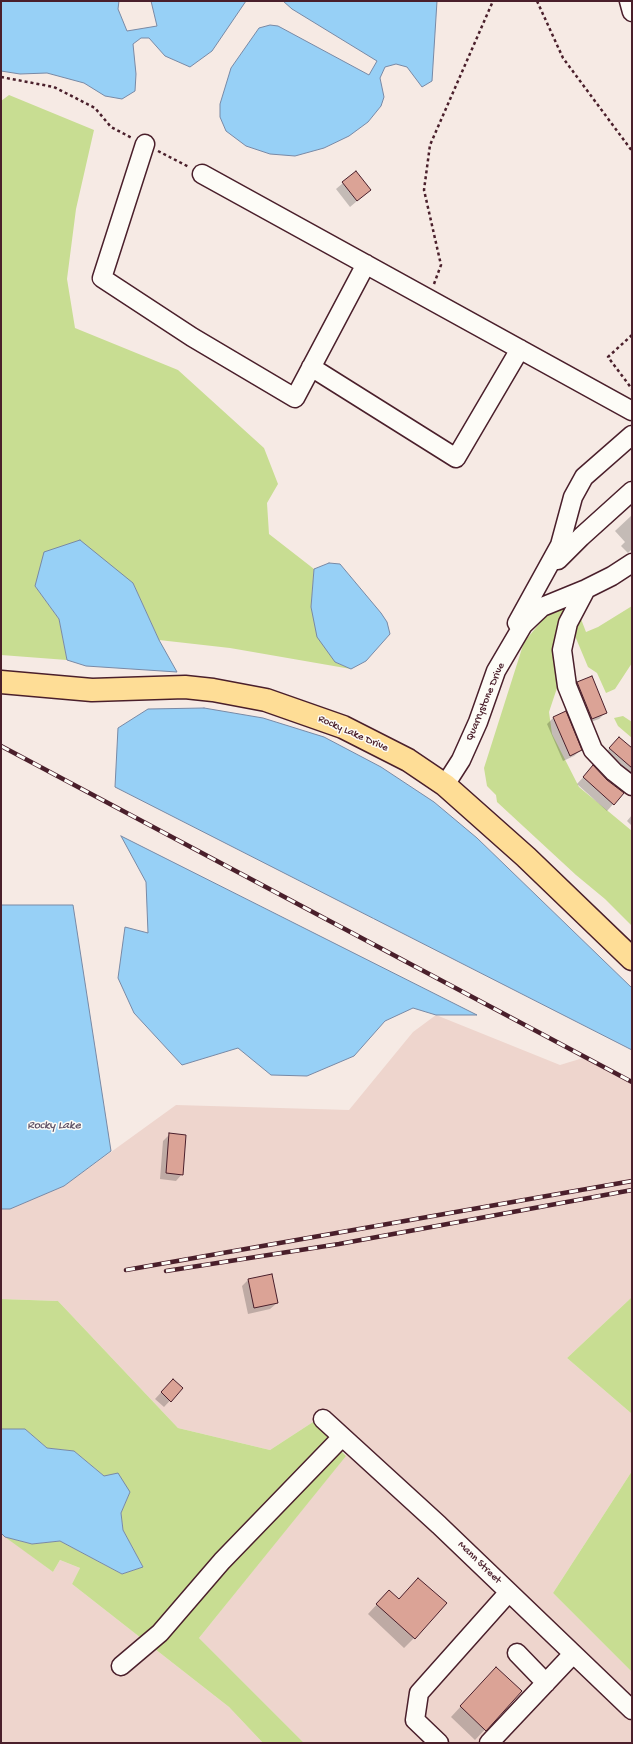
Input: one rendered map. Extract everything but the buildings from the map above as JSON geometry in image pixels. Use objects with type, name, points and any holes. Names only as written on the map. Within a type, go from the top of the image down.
[{"type":"main road","name":"Rocky Lake Drive","points":[[1,682],[92,690],[185,687],[213,690],[266,700],[344,727],[408,760],[445,785],[526,857],[632,959]]},
{"type":"street","points":[[145,144],[102,278],[192,337],[295,398],[366,264]]},
{"type":"street","points":[[202,174],[632,411]]},
{"type":"street","points":[[311,367],[456,458],[520,349]]},
{"type":"street","points":[[496,671],[505,646],[520,616],[548,570],[560,545],[573,497],[584,477],[632,435]]},
{"type":"street","points":[[548,570],[581,536],[632,491]]},
{"type":"street","name":"Quarrystone Drive","points":[[445,785],[461,760],[478,722],[496,671],[523,625],[532,615],[554,601],[586,589],[612,576],[632,563]]},
{"type":"street","points":[[586,589],[568,623],[562,650],[567,686],[593,750],[614,772],[632,786]]},
{"type":"street","name":"Mann Street","points":[[323,1419],[439,1525],[632,1710]]},
{"type":"street","points":[[121,1666],[160,1633],[227,1555],[342,1437]]},
{"type":"street","points":[[439,1743],[415,1720],[419,1693],[509,1592]]},
{"type":"street","points":[[517,1654],[546,1683]]},
{"type":"street","points":[[489,1743],[574,1654]]},
{"type":"path","points":[[429,299],[441,265],[424,190],[430,146],[493,1]]},
{"type":"path","points":[[537,1],[563,58],[632,152]]},
{"type":"path","points":[[1,77],[54,87],[95,108],[111,127],[202,174]]},
{"type":"path","points":[[632,335],[608,356],[632,389]]},
{"type":"shaded area","points":[[436,1015],[560,1065],[583,1058],[632,1083],[632,1297],[567,1358],[632,1414],[632,1471],[553,1593],[632,1672],[632,1743],[304,1743],[199,1638],[346,1455],[313,1422],[270,1450],[178,1428],[58,1301],[1,1299],[1,1209],[10,1209],[64,1186],[176,1105],[349,1110],[413,1032]]},
{"type":"shaded area","points":[[1,1533],[53,1572],[60,1560],[80,1568],[72,1584],[229,1707],[263,1743],[1,1743]]},
{"type":"green space","points":[[9,95],[94,130],[76,209],[67,279],[75,328],[178,370],[264,448],[278,484],[267,503],[269,534],[314,569],[311,607],[335,662],[351,669],[230,648],[159,640],[133,583],[35,586],[59,619],[67,660],[1,655],[1,101]]},
{"type":"green space","points":[[632,606],[632,663],[615,689],[606,693],[597,673],[588,667],[575,636],[575,625],[581,619],[586,632],[598,627]]},
{"type":"green space","points":[[567,607],[557,642],[554,662],[557,688],[549,712],[552,734],[579,787],[632,831],[632,926],[605,899],[576,875],[497,802],[496,795],[487,786],[484,768],[524,642],[545,617]]},
{"type":"green space","points":[[623,716],[632,722],[632,738],[618,726],[614,718]]},
{"type":"green space","points":[[632,1297],[632,1414],[567,1358]]},
{"type":"green space","points":[[1,1299],[58,1301],[178,1428],[270,1450],[313,1422],[346,1456],[199,1638],[304,1743],[263,1743],[229,1707],[72,1584],[80,1568],[60,1560],[53,1572],[5,1537],[32,1544],[60,1541],[122,1574],[143,1567],[123,1530],[121,1513],[130,1492],[104,1476],[74,1451],[47,1448],[25,1429],[1,1429]]},
{"type":"green space","points":[[632,1471],[632,1672],[553,1593]]},
{"type":"water","points":[[1,1],[119,1],[118,9],[127,31],[157,26],[151,1],[246,1],[212,51],[190,67],[165,56],[149,38],[141,38],[133,44],[136,74],[135,91],[122,99],[105,96],[84,83],[47,73],[20,74],[1,71]]},
{"type":"water","points":[[283,1],[437,1],[432,81],[422,87],[407,67],[396,64],[385,67],[380,78],[384,97],[381,106],[368,122],[349,136],[324,148],[295,156],[270,154],[246,146],[226,131],[220,117],[220,104],[231,68],[259,28],[270,25],[278,26],[369,75],[377,61],[292,9]]},
{"type":"water","points":[[80,540],[133,583],[159,640],[177,672],[86,666],[67,660],[59,619],[35,586],[44,552]]},
{"type":"water","points":[[329,563],[340,564],[381,613],[387,622],[390,634],[366,661],[351,669],[335,662],[317,637],[311,607],[314,569]]},
{"type":"water","points":[[204,708],[263,718],[324,737],[381,767],[434,802],[477,838],[632,988],[632,1050],[115,787],[118,728],[148,709]]},
{"type":"water","points":[[121,836],[477,1015],[436,1015],[413,1008],[385,1021],[354,1056],[307,1076],[271,1075],[238,1048],[182,1065],[134,1013],[118,978],[125,927],[148,933],[146,882]]},
{"type":"water","name":"Rocky Lake","points":[[1,905],[73,905],[111,1151],[64,1186],[10,1209],[1,1209]]},
{"type":"water","points":[[1,1429],[25,1429],[47,1448],[74,1451],[104,1476],[118,1473],[130,1492],[121,1513],[123,1530],[143,1567],[122,1574],[60,1541],[32,1544],[5,1537],[1,1533]]},
{"type":"railway","points":[[1,746],[632,1082]]},
{"type":"railway","points":[[126,1270],[632,1181]]},
{"type":"railway","points":[[166,1271],[339,1244],[632,1190]]}]
